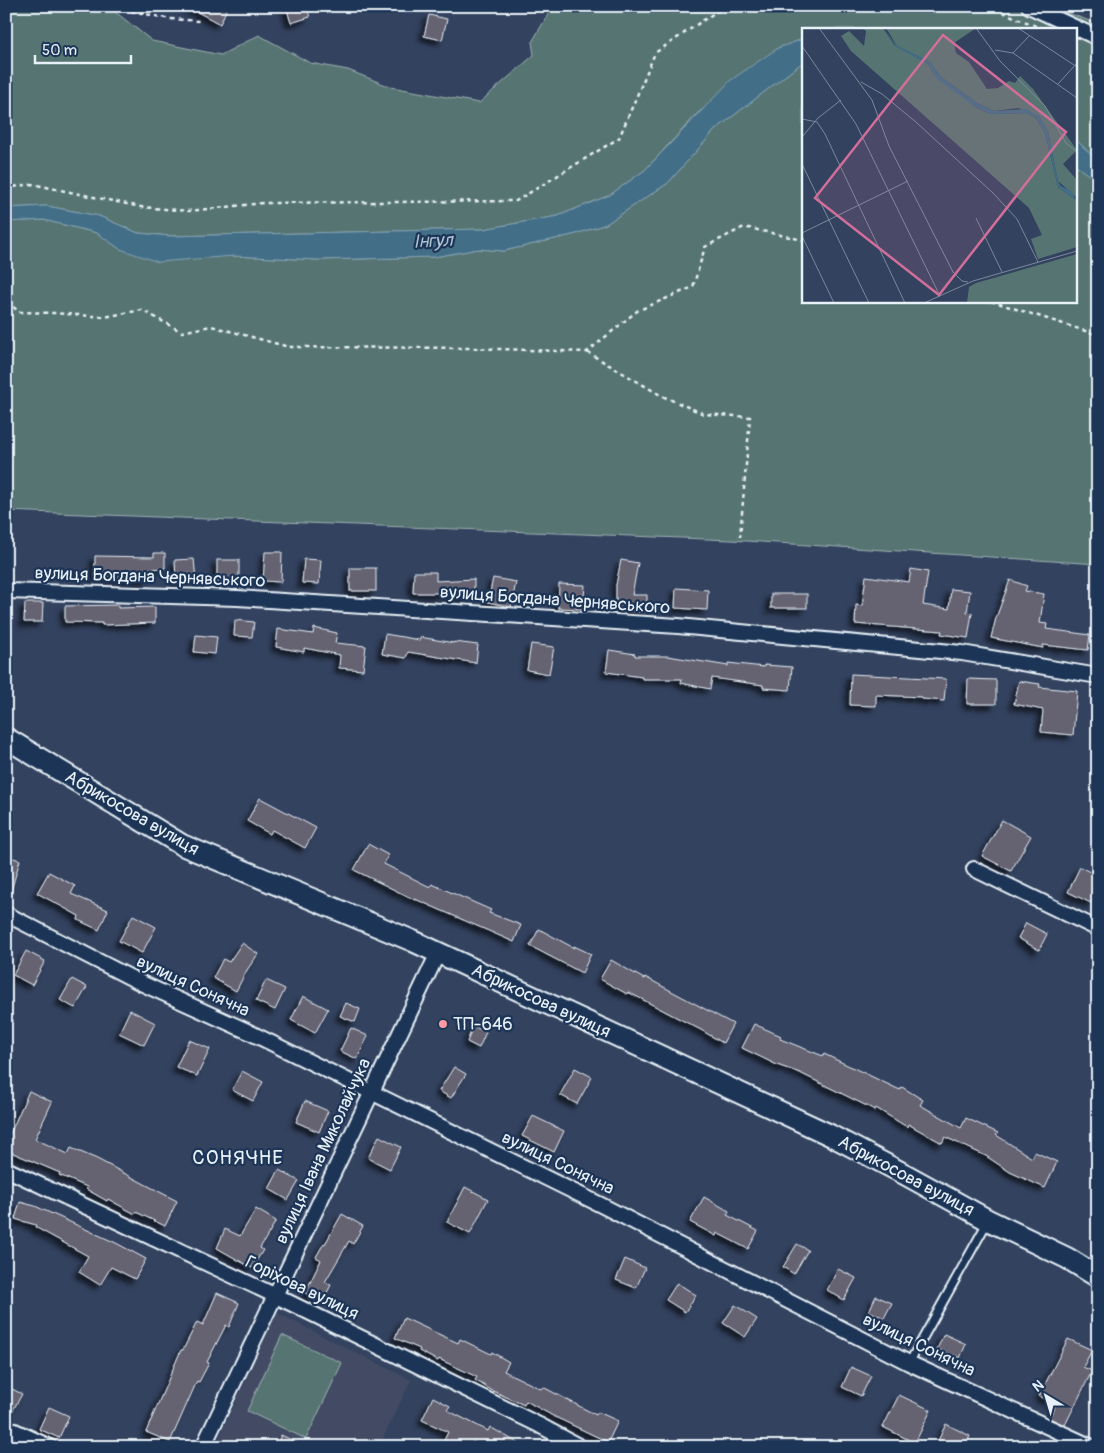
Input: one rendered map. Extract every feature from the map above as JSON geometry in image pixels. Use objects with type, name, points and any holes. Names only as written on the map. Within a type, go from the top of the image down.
[{"type":"street","points":[[1029,6],[1098,38]]},
{"type":"street","name":"вулиця Богдана Чернявського","points":[[6,591],[237,598],[678,626],[962,653],[1098,676]]},
{"type":"street","name":"Абрикосова вулиця","points":[[6,738],[182,845],[413,941],[830,1135],[988,1220],[1077,1263]]},
{"type":"street","points":[[974,869],[1098,929]]},
{"type":"street","name":"вулиця Сонячна","points":[[6,914],[141,983],[247,1031],[601,1205],[909,1363],[1092,1447]]},
{"type":"street","name":"вулиця Івана Миколайчука","points":[[204,1447],[438,953]]},
{"type":"street","name":"Горіхова вулиця","points":[[6,1169],[276,1296],[540,1425],[580,1447]]},
{"type":"street","points":[[1077,1263],[1098,1267]]},
{"type":"street","points":[[1077,1263],[1098,1277]]},
{"type":"street","points":[[6,1426],[50,1447]]},
{"type":"lane","points":[[909,1363],[988,1220]]},
{"type":"path","points":[[108,6],[170,19],[200,21]]},
{"type":"path","points":[[6,188],[32,184],[141,207],[189,211],[263,203],[516,201],[586,160],[619,138],[655,54],[728,6]]},
{"type":"path","points":[[988,6],[1041,28]]},
{"type":"path","points":[[587,352],[637,311],[693,287],[705,247],[744,227],[802,240]]},
{"type":"path","points":[[994,302],[1098,335]]},
{"type":"path","points":[[6,304],[11,305],[19,312],[104,317],[142,310],[182,332],[211,326],[289,346],[470,348],[587,352],[662,396],[704,414],[750,417],[740,537]]},
{"type":"shaded area","points":[[277,1313],[411,1380],[379,1447],[215,1447]]},
{"type":"green space","points":[[6,6],[108,6],[152,41],[221,55],[259,35],[310,63],[348,70],[391,87],[479,103],[534,55],[532,42],[553,6],[1049,6],[1098,24],[1098,161],[1076,140],[1076,28],[802,28],[802,39],[778,48],[698,113],[645,170],[610,195],[558,216],[484,229],[170,236],[138,233],[99,216],[47,206],[6,208]]},
{"type":"green space","points":[[802,63],[802,302],[1076,302],[1076,166],[1098,182],[1098,564],[731,540],[6,511],[6,222],[44,220],[97,233],[120,249],[233,256],[319,260],[434,257],[478,249],[504,251],[576,234],[606,224],[668,183],[715,130]]},
{"type":"green space","points":[[282,1335],[342,1363],[306,1439],[247,1411]]},
{"type":"water","name":"Інгул","points":[[802,39],[802,63],[715,130],[668,183],[606,224],[576,234],[504,251],[478,249],[434,257],[319,260],[233,256],[158,262],[120,249],[97,233],[44,220],[6,222],[6,208],[47,206],[99,216],[138,233],[170,236],[484,229],[558,216],[610,195],[645,170],[731,80],[778,48]]},
{"type":"water","points":[[1076,140],[1098,161],[1098,182],[1076,166]]},
{"type":"building","points":[[186,6],[228,6],[220,24]]},
{"type":"building","points":[[286,6],[306,6],[310,17],[291,23]]},
{"type":"building","points":[[429,15],[447,19],[442,40],[424,36]]},
{"type":"building","points":[[265,552],[282,552],[281,582],[263,581]]},
{"type":"building","points":[[154,553],[165,553],[165,568],[150,569],[149,579],[95,577],[95,556],[154,557]]},
{"type":"building","points":[[194,559],[196,580],[176,581],[175,560]]},
{"type":"building","points":[[304,559],[321,560],[319,584],[302,583]]},
{"type":"building","points":[[217,560],[239,560],[239,582],[217,582]]},
{"type":"building","points":[[621,560],[638,563],[632,595],[647,595],[647,612],[616,611],[616,585]]},
{"type":"building","points":[[350,568],[376,568],[376,591],[350,591]]},
{"type":"building","points":[[911,569],[928,572],[923,605],[949,609],[951,589],[970,591],[967,612],[972,613],[968,638],[941,634],[942,631],[855,624],[856,605],[862,606],[866,576],[909,582]]},
{"type":"building","points":[[414,572],[436,572],[436,581],[474,579],[474,596],[449,596],[449,593],[413,593]]},
{"type":"building","points":[[493,578],[516,582],[511,607],[488,602]]},
{"type":"building","points":[[1010,580],[1027,586],[1025,591],[1044,594],[1040,623],[1047,624],[1046,629],[1090,635],[1088,650],[1043,645],[1043,648],[991,638]]},
{"type":"building","points":[[559,584],[585,585],[583,609],[558,608]]},
{"type":"building","points":[[676,588],[708,590],[707,610],[675,608]]},
{"type":"building","points":[[771,594],[807,594],[807,608],[771,608]]},
{"type":"building","points":[[25,603],[43,603],[42,622],[24,622]]},
{"type":"building","points":[[118,605],[118,608],[155,607],[155,623],[102,625],[102,623],[65,622],[65,606]]},
{"type":"building","points":[[235,620],[254,622],[252,637],[234,636]]},
{"type":"building","points":[[314,628],[337,633],[335,643],[366,646],[363,670],[339,668],[340,655],[304,648],[304,652],[276,647],[278,629],[313,634]]},
{"type":"building","points":[[385,634],[420,640],[420,637],[478,645],[476,663],[408,652],[406,658],[382,654]]},
{"type":"building","points":[[196,635],[217,637],[215,654],[194,652]]},
{"type":"building","points":[[531,644],[554,647],[549,674],[527,670]]},
{"type":"building","points":[[609,650],[635,654],[635,656],[668,656],[728,666],[728,663],[764,667],[764,665],[792,667],[790,690],[763,688],[763,685],[712,678],[710,689],[681,683],[682,679],[642,679],[642,677],[606,672]]},
{"type":"building","points":[[851,674],[946,679],[944,701],[922,699],[922,697],[876,695],[876,706],[850,705]]},
{"type":"building","points":[[968,679],[996,680],[996,704],[967,704]]},
{"type":"building","points":[[1019,681],[1040,684],[1039,687],[1077,691],[1073,735],[1041,732],[1043,710],[1014,704]]},
{"type":"building","points":[[260,798],[316,828],[305,848],[272,830],[270,834],[247,821]]},
{"type":"building","points":[[1002,820],[1031,836],[1011,871],[982,856]]},
{"type":"building","points":[[368,844],[388,855],[384,864],[430,887],[432,884],[491,910],[489,913],[521,925],[514,942],[415,900],[354,870]]},
{"type":"building","points":[[6,856],[20,860],[9,898],[6,898]]},
{"type":"building","points":[[1080,867],[1098,876],[1098,889],[1091,903],[1068,892]]},
{"type":"building","points":[[49,872],[75,886],[71,894],[108,910],[99,930],[78,920],[79,916],[37,893]]},
{"type":"building","points":[[133,915],[156,927],[142,953],[119,941]]},
{"type":"building","points":[[1026,923],[1047,934],[1039,950],[1018,938]]},
{"type":"building","points":[[539,929],[574,948],[574,946],[591,954],[582,973],[530,946]]},
{"type":"building","points":[[242,943],[258,954],[236,991],[213,978],[223,959],[229,962]]},
{"type":"building","points":[[26,951],[45,961],[32,985],[13,975]]},
{"type":"building","points":[[611,960],[733,1024],[723,1043],[600,979]]},
{"type":"building","points":[[72,979],[87,987],[75,1008],[60,1000]]},
{"type":"building","points":[[266,980],[285,989],[275,1010],[256,1001]]},
{"type":"building","points":[[303,996],[328,1009],[315,1033],[291,1020]]},
{"type":"building","points":[[346,1003],[360,1009],[355,1022],[340,1016]]},
{"type":"building","points":[[130,1010],[155,1023],[144,1045],[119,1033]]},
{"type":"building","points":[[754,1024],[781,1036],[780,1039],[823,1056],[824,1054],[900,1090],[902,1087],[923,1100],[920,1105],[961,1128],[966,1118],[998,1133],[996,1135],[1032,1158],[1035,1152],[1057,1162],[1045,1188],[1010,1172],[986,1156],[945,1137],[942,1143],[908,1124],[907,1127],[876,1108],[875,1110],[800,1073],[777,1065],[742,1048]]},
{"type":"building","points":[[473,1026],[486,1032],[479,1048],[467,1042]]},
{"type":"building","points":[[351,1028],[368,1036],[357,1059],[340,1051]]},
{"type":"building","points":[[189,1040],[210,1049],[197,1076],[176,1067]]},
{"type":"building","points":[[454,1067],[466,1074],[451,1098],[439,1091]]},
{"type":"building","points":[[575,1068],[592,1077],[577,1104],[560,1095]]},
{"type":"building","points":[[242,1071],[263,1082],[253,1101],[232,1090]]},
{"type":"building","points":[[29,1091],[52,1102],[35,1139],[68,1154],[71,1148],[97,1159],[177,1201],[165,1226],[136,1212],[135,1214],[108,1199],[107,1201],[86,1189],[87,1187],[59,1175],[60,1173],[6,1150],[6,1143]]},
{"type":"building","points":[[305,1101],[328,1111],[319,1132],[296,1122]]},
{"type":"building","points":[[533,1116],[564,1131],[554,1152],[522,1136]]},
{"type":"building","points":[[379,1136],[401,1147],[390,1169],[368,1158]]},
{"type":"building","points":[[279,1170],[299,1181],[288,1200],[269,1189]]},
{"type":"building","points":[[465,1187],[488,1199],[470,1234],[447,1222]]},
{"type":"building","points":[[704,1197],[729,1211],[727,1215],[758,1231],[748,1249],[717,1233],[716,1236],[690,1222]]},
{"type":"building","points":[[20,1202],[35,1206],[116,1243],[146,1259],[135,1279],[111,1267],[100,1285],[79,1272],[88,1256],[35,1227],[36,1225],[15,1219]]},
{"type":"building","points":[[256,1209],[276,1221],[260,1248],[263,1250],[252,1268],[217,1248],[225,1229],[240,1236]]},
{"type":"building","points":[[342,1214],[363,1226],[353,1244],[349,1241],[325,1282],[331,1285],[322,1302],[305,1293],[321,1260],[316,1257]]},
{"type":"building","points":[[797,1244],[808,1250],[794,1274],[783,1267]]},
{"type":"building","points":[[625,1259],[645,1268],[636,1288],[616,1280]]},
{"type":"building","points":[[838,1269],[856,1278],[844,1300],[827,1290]]},
{"type":"building","points":[[677,1283],[696,1295],[685,1312],[666,1300]]},
{"type":"building","points":[[217,1293],[239,1303],[229,1327],[226,1325],[207,1362],[209,1363],[199,1382],[197,1381],[170,1442],[146,1432],[181,1350],[183,1350],[197,1322],[203,1325]]},
{"type":"building","points":[[876,1296],[892,1303],[884,1318],[869,1311]]},
{"type":"building","points":[[735,1305],[757,1319],[745,1337],[723,1323]]},
{"type":"building","points":[[404,1318],[458,1343],[460,1339],[491,1354],[492,1352],[509,1362],[504,1371],[541,1389],[543,1387],[596,1415],[598,1412],[618,1421],[608,1442],[526,1401],[524,1405],[491,1390],[475,1380],[477,1377],[439,1359],[438,1361],[419,1351],[420,1349],[395,1338]]},
{"type":"building","points":[[944,1334],[966,1344],[960,1358],[937,1349]]},
{"type":"building","points":[[1068,1339],[1092,1350],[1083,1367],[1092,1371],[1065,1425],[1049,1418],[1056,1404],[1039,1396]]},
{"type":"building","points":[[851,1367],[871,1376],[861,1396],[842,1387]]},
{"type":"building","points":[[6,1386],[22,1394],[8,1419],[6,1418]]},
{"type":"building","points":[[899,1395],[931,1410],[915,1443],[883,1427]]},
{"type":"building","points":[[433,1397],[450,1406],[447,1410],[488,1431],[490,1427],[525,1447],[482,1447],[473,1441],[470,1447],[441,1447],[448,1432],[422,1420]]},
{"type":"building","points":[[49,1407],[69,1416],[59,1438],[39,1429]]},
{"type":"building","points":[[946,1424],[970,1436],[965,1447],[935,1447]]},
{"type":"building","points":[[281,1435],[306,1447],[276,1447]]},
{"type":"place","name":"ТП-646","points":[[443,1024]]},
{"type":"district","name":"СОНЯЧНЕ","points":[[238,1157]]}]
